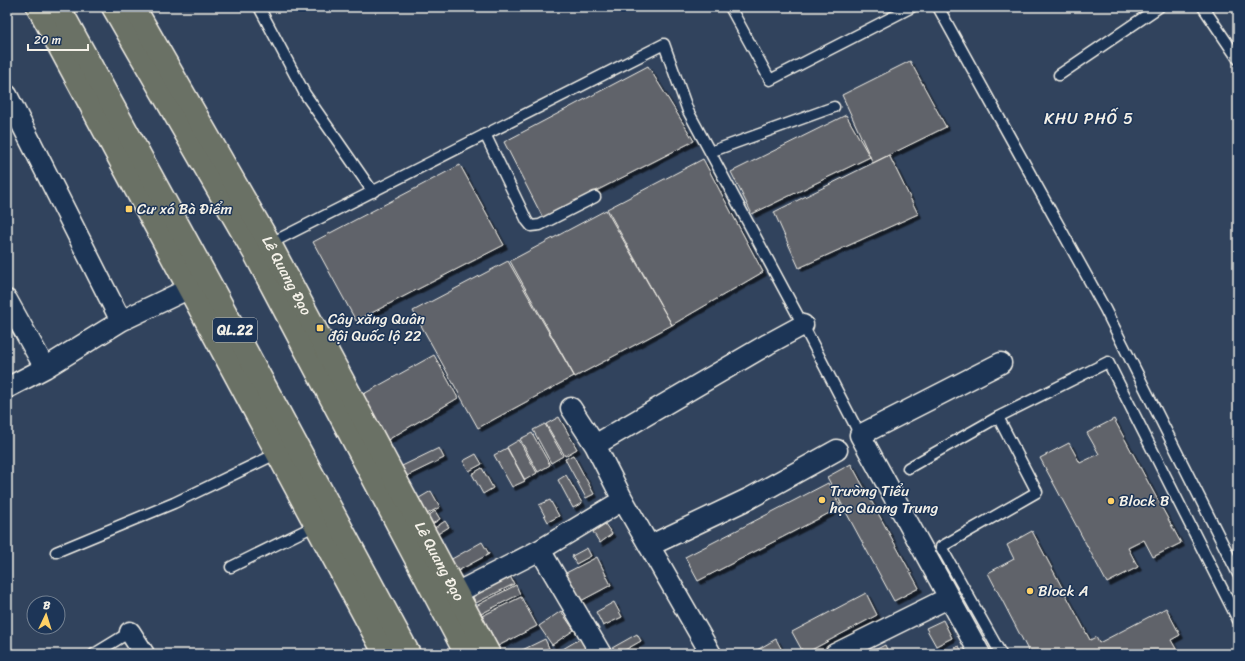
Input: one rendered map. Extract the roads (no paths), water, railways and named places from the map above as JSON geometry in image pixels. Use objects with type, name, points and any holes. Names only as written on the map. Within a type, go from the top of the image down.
[{"type":"highway","name":"QL.22","points":[[38,7],[198,283],[409,654]]},
{"type":"highway","name":"QL.22","points":[[59,7],[198,283],[278,453],[384,654]]},
{"type":"highway","name":"Lê Quang Đạo","points":[[113,7],[262,249],[489,654]]},
{"type":"highway","name":"Lê Quang Đạo","points":[[134,7],[262,249],[466,654]]},
{"type":"street","points":[[7,95],[121,321]]},
{"type":"street","points":[[7,388],[45,368],[121,321],[198,283]]},
{"type":"street","points":[[7,300],[45,368]]},
{"type":"street","points":[[595,445],[803,325]]},
{"type":"street","points":[[980,654],[860,435],[1001,363]]},
{"type":"street","points":[[572,408],[595,445],[623,500],[711,654]]},
{"type":"street","points":[[649,546],[750,498],[837,450]]},
{"type":"street","points":[[456,593],[540,550],[623,500]]},
{"type":"street","points":[[540,550],[602,654]]},
{"type":"street","points":[[835,654],[948,598]]},
{"type":"street","points":[[130,632],[144,654]]},
{"type":"lane","points":[[259,7],[305,94],[373,192]]},
{"type":"lane","points":[[730,7],[770,80],[912,7]]},
{"type":"lane","points":[[938,7],[1105,309],[1238,574]]},
{"type":"lane","points":[[1059,75],[1159,7]]},
{"type":"lane","points":[[1203,7],[1238,59]]},
{"type":"lane","points":[[262,249],[664,44],[688,111],[803,325],[860,435]]},
{"type":"lane","points":[[710,152],[834,106]]},
{"type":"lane","points":[[485,134],[527,221],[531,226],[540,225],[595,197]]},
{"type":"lane","points":[[908,468],[998,417],[1108,362],[1238,620]]},
{"type":"lane","points":[[998,417],[1037,492],[941,547],[1001,654]]},
{"type":"lane","points":[[56,552],[174,503],[278,453]]},
{"type":"lane","points":[[231,568],[316,524]]},
{"type":"lane","points":[[94,654],[130,632]]},
{"type":"place","name":"Cư xá Bà Điểm","points":[[129,209]]},
{"type":"place","name":"Cây xăng Quân đội Quốc lộ 22","points":[[320,328]]},
{"type":"place","name":"Trường Tiểu học Quang Trung","points":[[822,500]]},
{"type":"place","name":"Block B","points":[[1111,501]]},
{"type":"place","name":"Block A","points":[[1030,591]]},
{"type":"district","name":"KHU PHỐ 5","points":[[1089,118]]}]
